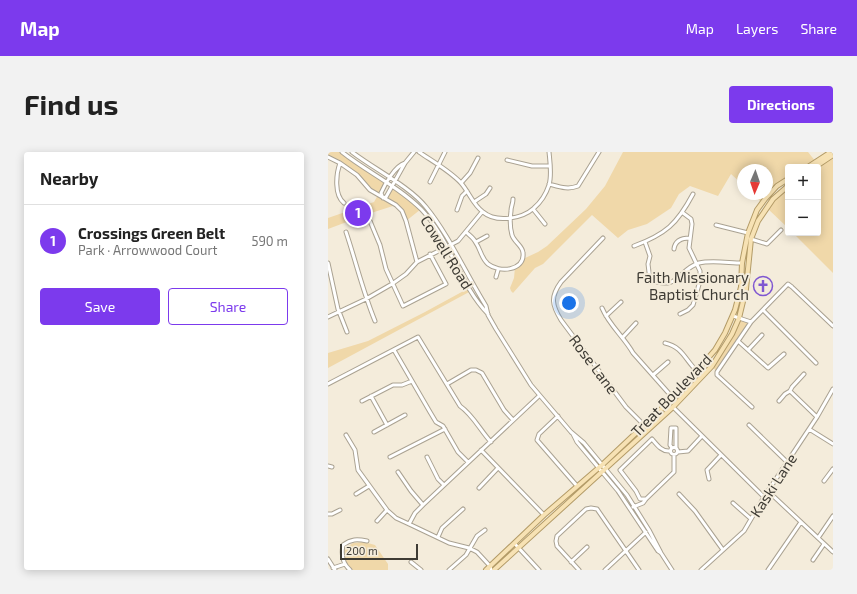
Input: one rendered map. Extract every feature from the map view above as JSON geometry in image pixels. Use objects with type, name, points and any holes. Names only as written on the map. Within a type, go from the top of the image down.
[{"type":"main road","points":[[813,164],[831,152]]},
{"type":"main road","points":[[820,164],[833,156]]},
{"type":"main road","name":"Treat Boulevard","points":[[486,570],[490,568],[544,515],[600,466],[673,398],[715,350],[733,316],[741,287],[742,262],[748,233],[757,210],[777,186],[785,182]]},
{"type":"main road","name":"Treat Boulevard","points":[[496,569],[648,429],[674,407],[712,366],[732,334],[739,318],[747,284],[751,240],[763,213],[773,199],[785,189]]},
{"type":"main road","points":[[747,284],[745,278],[745,267],[742,262],[745,260],[747,248],[751,240]]},
{"type":"street","name":"Cowell Road","points":[[342,152],[421,209],[447,247],[469,288],[488,315],[523,373],[539,396],[558,416],[577,442],[627,495],[672,570]]},
{"type":"street","name":"Cowell Road","points":[[352,152],[390,178],[425,206],[451,245],[486,306],[488,315]]},
{"type":"street","points":[[383,198],[386,197],[405,163],[414,152]]},
{"type":"street","points":[[419,152],[461,183],[482,212],[494,218],[511,218],[520,216],[533,209],[544,198],[549,184],[549,152]]},
{"type":"street","points":[[430,182],[445,152]]},
{"type":"street","points":[[549,184],[565,188],[578,186],[599,152]]},
{"type":"street","points":[[328,157],[358,175],[370,190],[396,205],[402,211],[406,220],[417,262]]},
{"type":"street","points":[[461,183],[470,173],[478,158]]},
{"type":"street","points":[[507,160],[532,166],[550,166]]},
{"type":"street","points":[[340,163],[337,171],[338,194],[340,200],[344,203]]},
{"type":"street","points":[[383,198],[380,193],[386,183],[399,166],[405,163]]},
{"type":"street","points":[[474,202],[486,194],[490,188]]},
{"type":"street","points":[[457,210],[462,196],[467,191]]},
{"type":"street","points":[[634,246],[645,242],[668,228],[683,213],[693,194]]},
{"type":"street","points":[[466,232],[476,242],[485,261],[493,268],[498,270],[513,268],[519,264],[523,253],[512,236],[511,218],[513,199]]},
{"type":"street","points":[[533,209],[545,224]]},
{"type":"street","points":[[328,317],[339,313],[392,284],[406,274],[417,262],[458,241],[482,212]]},
{"type":"street","points":[[680,314],[688,310],[693,305],[700,281],[700,271],[689,248],[691,219],[683,213]]},
{"type":"street","points":[[370,221],[380,245],[386,269],[403,306],[446,284],[430,254]]},
{"type":"street","points":[[716,225],[748,233]]},
{"type":"street","points":[[751,240],[767,244],[781,230]]},
{"type":"street","points":[[346,232],[366,299],[375,321]]},
{"type":"street","points":[[476,242],[488,236]]},
{"type":"street","name":"Rose Lane","points":[[603,238],[555,289],[553,302],[554,308],[562,322],[622,402],[648,429]]},
{"type":"street","points":[[674,249],[676,243],[680,240],[690,238]]},
{"type":"street","points":[[645,242],[650,256],[648,264],[650,280],[654,282],[670,283],[676,281],[690,268],[697,264],[742,262]]},
{"type":"street","points":[[328,263],[339,313],[347,332]]},
{"type":"street","points":[[496,278],[498,270]]},
{"type":"street","points":[[752,407],[717,375],[717,372],[751,322],[788,284],[833,326]]},
{"type":"street","points":[[606,316],[621,302]]},
{"type":"street","points":[[602,308],[606,316],[623,337],[633,353],[673,398]]},
{"type":"street","points":[[763,310],[816,363]]},
{"type":"street","points":[[733,316],[751,322]]},
{"type":"street","points":[[623,337],[636,323]]},
{"type":"street","points":[[748,350],[762,335]]},
{"type":"street","points":[[328,384],[418,337],[460,406],[468,412],[481,431],[491,442]]},
{"type":"street","points":[[738,341],[768,368],[784,354]]},
{"type":"street","points":[[666,343],[680,349],[697,371]]},
{"type":"street","points":[[394,350],[436,422],[445,429],[458,452],[468,462]]},
{"type":"street","points":[[653,375],[668,362]]},
{"type":"street","points":[[447,384],[471,370],[476,370],[482,373],[504,410],[513,420]]},
{"type":"street","points":[[778,401],[790,391],[804,374]]},
{"type":"street","points":[[362,401],[393,386],[402,385],[412,381]]},
{"type":"street","name":"Kaski Lane","points":[[701,570],[744,531],[764,497],[817,417],[833,389]]},
{"type":"street","points":[[790,391],[817,417]]},
{"type":"street","points":[[371,396],[387,424]]},
{"type":"street","points":[[409,524],[415,513],[423,505],[539,396]]},
{"type":"street","points":[[674,407],[764,497]]},
{"type":"street","points":[[374,432],[405,415]]},
{"type":"street","points":[[558,416],[539,434],[537,440],[577,486]]},
{"type":"street","points":[[749,425],[787,462]]},
{"type":"street","points":[[629,506],[634,507],[643,503],[674,472],[674,455],[671,453],[673,449],[676,428],[671,428],[670,445],[673,449],[678,452]]},
{"type":"street","points":[[390,457],[445,429]]},
{"type":"street","points":[[809,429],[833,444]]},
{"type":"street","points":[[346,434],[356,450],[358,470],[387,510],[396,518],[449,542],[477,552],[490,568],[502,563]]},
{"type":"street","points":[[674,455],[678,452],[688,451],[702,436]]},
{"type":"street","points":[[640,499],[636,491],[620,470],[652,439],[662,450],[665,451],[673,449]]},
{"type":"street","points":[[481,450],[544,515]]},
{"type":"street","points":[[708,479],[707,470],[721,455]]},
{"type":"street","points":[[427,457],[438,479],[444,485]]},
{"type":"street","points":[[480,488],[498,468]]},
{"type":"street","points":[[824,481],[833,469]]},
{"type":"street","name":"Cowell Road","points":[[604,470],[658,551],[661,553]]},
{"type":"street","points":[[398,472],[411,492],[423,505]]},
{"type":"street","points":[[356,494],[369,486]]},
{"type":"street","points":[[768,492],[833,552]]},
{"type":"street","points":[[679,494],[695,511],[723,550]]},
{"type":"street","points":[[629,506],[640,499],[646,499]]},
{"type":"street","points":[[734,504],[751,519]]},
{"type":"street","points":[[438,537],[442,528],[463,508]]},
{"type":"street","points":[[579,570],[557,546],[557,536],[586,509],[592,508],[597,509],[639,570]]},
{"type":"street","points":[[328,514],[332,514],[340,510]]},
{"type":"street","points":[[377,521],[387,510]]},
{"type":"street","points":[[818,538],[833,516]]},
{"type":"street","points":[[768,570],[801,522]]},
{"type":"street","points":[[449,570],[466,555],[477,536],[485,530]]},
{"type":"street","points":[[605,570],[649,530]]},
{"type":"street","points":[[350,570],[345,564],[341,552],[343,545],[349,540],[368,541]]},
{"type":"street","points":[[515,544],[539,570]]},
{"type":"street","points":[[813,560],[824,544]]},
{"type":"street","points":[[571,562],[587,547]]},
{"type":"street","points":[[328,559],[334,569],[345,564]]},
{"type":"street","points":[[411,562],[420,570]]},
{"type":"shaded area","points":[[328,152],[342,152],[386,183],[381,193],[383,197],[386,197],[392,187],[421,209],[406,221],[402,211],[396,205],[328,229],[328,218],[374,202],[378,195],[357,175],[328,157]]},
{"type":"shaded area","points":[[623,152],[808,152],[816,162],[813,164],[785,164],[785,181],[773,191],[773,164],[737,164],[737,180],[731,174],[718,196],[690,186],[679,194],[671,208],[647,224],[628,230],[618,238],[592,215],[543,264],[535,268],[513,293],[510,288],[514,278],[515,267],[523,259],[547,246],[586,209],[605,186]]},
{"type":"shaded area","points":[[833,155],[833,273],[796,236],[821,236],[821,165]]},
{"type":"shaded area","points":[[785,189],[785,225],[767,208]]},
{"type":"shaded area","points":[[469,288],[471,291],[328,368],[328,353],[368,341]]},
{"type":"shaded area","points":[[739,318],[751,322],[717,372],[712,366]]},
{"type":"shaded area","points":[[364,542],[375,545],[388,564],[388,570],[353,570],[348,566],[344,557],[345,548],[353,543]]},
{"type":"place","name":"Crossings Green Belt","points":[[358,213]]},
{"type":"place","name":"Faith Missionary Baptist Church","points":[[763,286]]}]
